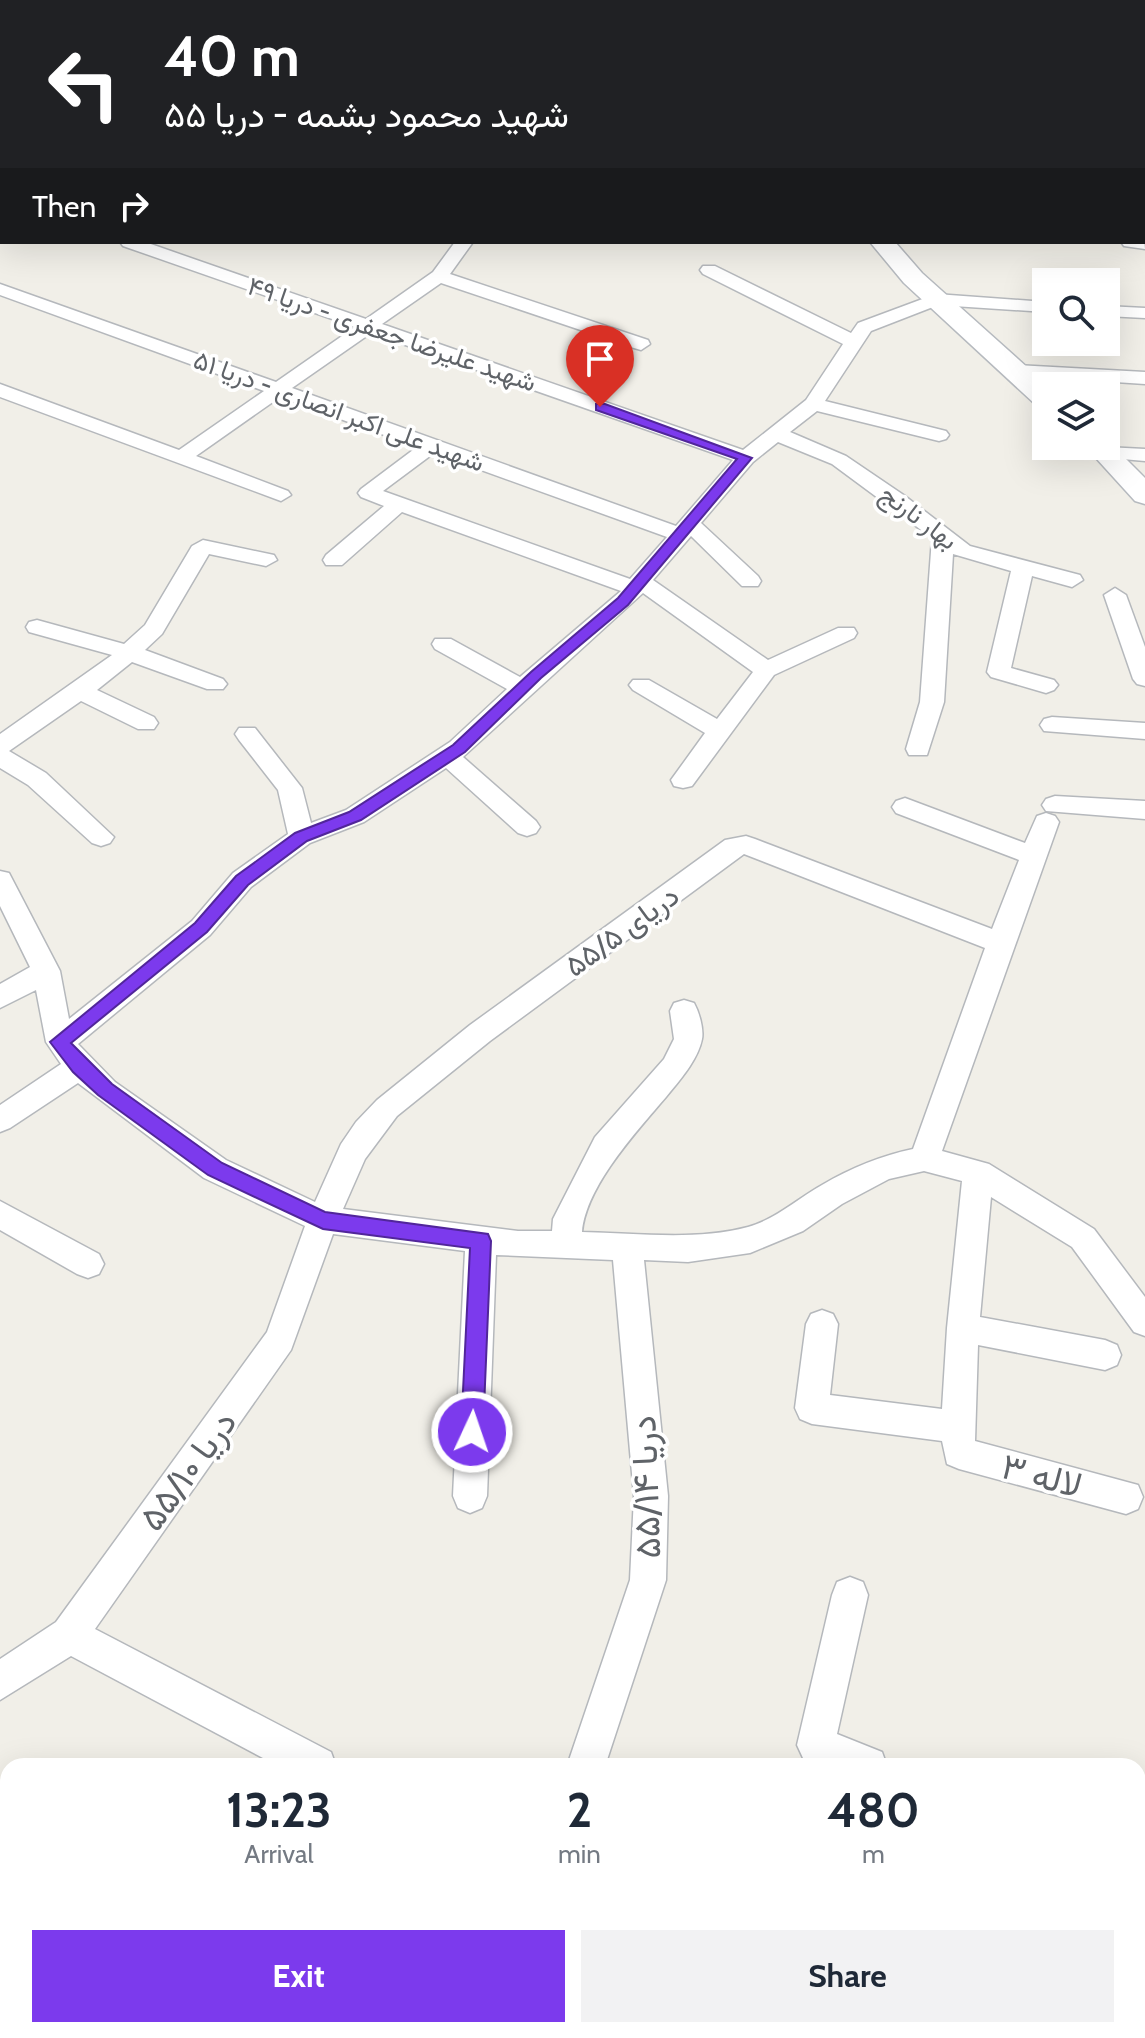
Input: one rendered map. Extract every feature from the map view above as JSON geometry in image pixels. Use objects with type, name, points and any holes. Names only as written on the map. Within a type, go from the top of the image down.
[{"type":"street","name":"شهید علیرضا جعفری - دریا ۴۹","points":[[135,244],[746,458]]},
{"type":"street","points":[[181,458],[439,276],[463,244]]},
{"type":"street","points":[[884,244],[913,278],[1032,386]]},
{"type":"street","points":[[709,270],[854,342]]},
{"type":"street","points":[[439,276],[641,344]]},
{"type":"street","name":"شهید علی اکبر انصاری - دریا ۵۱","points":[[0,289],[432,445],[683,528]]},
{"type":"street","points":[[60,1042],[201,928],[242,880],[301,837],[355,816],[447,756],[623,602],[683,528],[746,458],[813,404],[864,327],[936,299],[1032,306]]},
{"type":"street","points":[[1120,312],[1145,313]]},
{"type":"street","points":[[1016,371],[1145,378]]},
{"type":"street","points":[[0,390],[281,495]]},
{"type":"street","points":[[813,404],[939,435]]},
{"type":"street","name":"بهار نارنج","points":[[774,433],[839,460],[898,500],[962,551],[1072,580]]},
{"type":"street","points":[[432,445],[368,493],[637,584],[766,670]]},
{"type":"street","points":[[1120,452],[1145,455]]},
{"type":"street","points":[[1112,460],[1145,495]]},
{"type":"street","points":[[334,560],[399,504]]},
{"type":"street","points":[[683,528],[750,581]]},
{"type":"street","points":[[918,749],[932,702],[943,536]]},
{"type":"street","points":[[0,746],[80,691],[154,629],[203,546],[266,560]]},
{"type":"street","points":[[1023,567],[999,672],[1046,685]]},
{"type":"street","points":[[1145,606],[1111,593],[1145,679]]},
{"type":"street","points":[[37,627],[128,652],[215,684]]},
{"type":"street","points":[[683,780],[766,670],[846,633]]},
{"type":"street","points":[[443,644],[522,688]]},
{"type":"street","points":[[641,685],[721,732]]},
{"type":"street","points":[[80,691],[146,723]]},
{"type":"street","points":[[1052,725],[1145,731]]},
{"type":"street","points":[[247,734],[290,788],[301,837]]},
{"type":"street","points":[[447,756],[527,827]]},
{"type":"street","points":[[0,757],[37,779],[101,837]]},
{"type":"street","points":[[905,807],[1033,856]]},
{"type":"street","points":[[924,1159],[1000,943],[1050,814],[1145,810]]},
{"type":"street","name":"دریای ۵۵/۵","points":[[323,1220],[352,1153],[387,1108],[480,1033],[624,930],[734,846],[746,845],[1000,943]]},
{"type":"street","points":[[0,880],[46,971],[60,1042],[80,1067],[105,1090],[215,1169],[323,1220],[481,1241],[688,1248],[750,1240],[792,1222],[831,1195],[883,1168],[924,1159],[978,1173],[1083,1238],[1145,1322]]},
{"type":"street","points":[[0,997],[46,971]]},
{"type":"street","points":[[566,1245],[568,1219],[606,1146],[674,1067],[688,1039],[684,1011]]},
{"type":"street","points":[[0,1120],[80,1067]]},
{"type":"street","points":[[958,1440],[963,1328],[978,1173]]},
{"type":"street","points":[[0,1214],[88,1264]]},
{"type":"street","name":"دریا ۵۵/۱۰","points":[[0,1681],[69,1635],[280,1340],[323,1220]]},
{"type":"street","points":[[470,1496],[481,1241]]},
{"type":"street","name":"دریا ۵۵/۱۴","points":[[589,1758],[648,1580],[651,1496],[627,1247]]},
{"type":"street","name":"لاله ۳","points":[[822,1324],[812,1408],[958,1440],[1126,1497]]},
{"type":"street","points":[[963,1328],[1105,1355]]},
{"type":"street","points":[[848,1758],[816,1745],[850,1595]]},
{"type":"street","points":[[69,1635],[302,1758]]},
{"type":"route","points":[[472,1432],[481,1241],[323,1220],[215,1169],[105,1090],[80,1067],[60,1042],[201,928],[242,880],[301,837],[355,816],[459,748],[536,675],[623,602],[677,534],[746,458],[600,407]]}]
